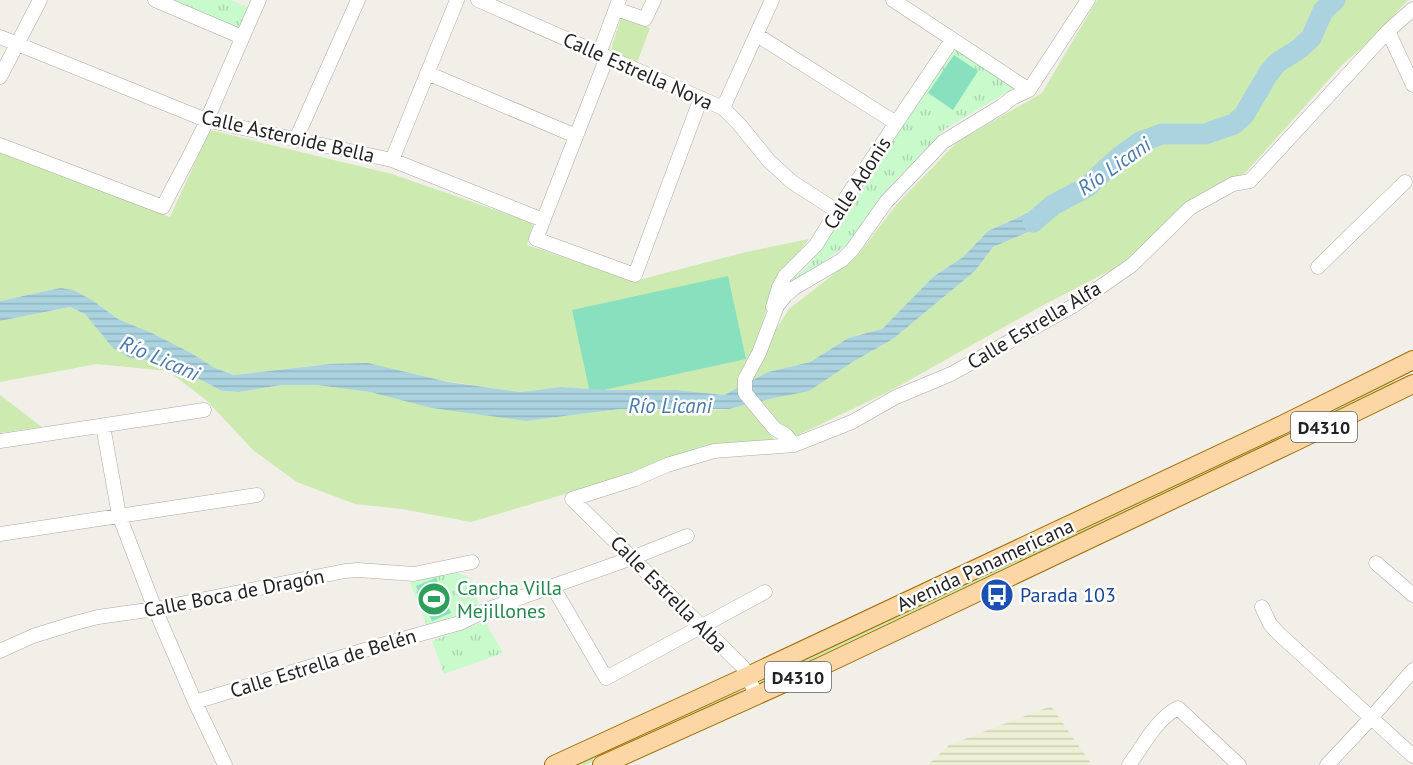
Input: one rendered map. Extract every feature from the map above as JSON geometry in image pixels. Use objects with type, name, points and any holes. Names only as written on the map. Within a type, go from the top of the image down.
[{"type":"main road","name":"Avenida Panamericana","points":[[554,765],[1412,363]]},
{"type":"main road","name":"Avenida Panamericana","points":[[602,765],[757,696],[1413,384]]},
{"type":"street","points":[[0,77],[40,0]]},
{"type":"street","points":[[155,0],[242,37]]},
{"type":"street","points":[[296,139],[358,0]]},
{"type":"street","points":[[392,160],[457,0]]},
{"type":"street","name":"Calle Estrella Nova","points":[[478,0],[723,108],[769,160],[792,182],[837,212]]},
{"type":"street","points":[[654,0],[645,19],[617,5],[603,56],[576,136],[536,239],[634,275],[701,98]]},
{"type":"street","points":[[723,108],[772,0]]},
{"type":"street","points":[[893,0],[1029,90]]},
{"type":"street","points":[[0,145],[162,207],[222,85],[255,1]]},
{"type":"street","points":[[794,445],[786,435],[775,429],[745,393],[745,379],[759,353],[777,306],[794,288],[842,260],[852,250],[886,202],[943,142],[1012,98],[1029,90],[1084,1]]},
{"type":"street","name":"Calle Estrella Alfa","points":[[572,499],[714,451],[794,445],[852,422],[896,397],[951,374],[1073,306],[1132,265],[1190,208],[1233,184],[1250,181],[1388,31],[1413,9]]},
{"type":"street","points":[[1388,31],[1413,85]]},
{"type":"street","points":[[758,35],[896,123]]},
{"type":"street","name":"Calle Asteroide Bella","points":[[0,37],[206,120],[392,160],[543,220]]},
{"type":"street","name":"Calle Adonis","points":[[769,327],[775,297],[785,276],[816,245],[952,40]]},
{"type":"street","points":[[427,73],[576,136]]},
{"type":"street","points":[[1318,267],[1406,182]]},
{"type":"street","points":[[0,441],[204,410]]},
{"type":"street","points":[[103,426],[119,516],[155,609],[225,765]]},
{"type":"street","points":[[0,534],[257,495]]},
{"type":"street","name":"Calle Estrella Alba","points":[[572,499],[743,667],[757,696]]},
{"type":"street","name":"Calle Estrella de Belén","points":[[195,702],[460,623],[491,608],[687,536]]},
{"type":"street","name":"Calle Boca de Dragón","points":[[0,651],[33,636],[98,617],[155,609],[345,571],[414,574],[472,562]]},
{"type":"street","points":[[1376,563],[1413,596]]},
{"type":"street","points":[[553,587],[606,678],[765,592]]},
{"type":"street","points":[[1262,607],[1270,624],[1278,633],[1413,756]]},
{"type":"street","points":[[1327,765],[1413,670]]},
{"type":"street","points":[[1129,765],[1161,721],[1178,708],[1239,765]]},
{"type":"green space","points":[[168,0],[231,0],[248,7],[239,30]]},
{"type":"green space","points":[[1097,0],[1408,0],[1370,41],[1341,66],[1245,173],[1184,205],[1123,264],[1049,302],[890,391],[794,437],[782,427],[760,401],[774,398],[851,363],[893,339],[975,271],[993,247],[1031,231],[1049,203],[988,231],[963,257],[934,276],[882,329],[848,338],[810,362],[768,372],[724,395],[677,390],[561,387],[521,392],[328,364],[235,375],[215,368],[154,334],[118,319],[92,300],[60,288],[0,301],[0,151],[170,217],[210,130],[392,174],[533,223],[527,245],[635,281],[742,253],[809,239],[775,281],[760,332],[772,336],[789,309],[857,256],[897,204],[957,142],[1042,93]]},
{"type":"green space","points":[[621,18],[650,28],[637,63],[610,52]]},
{"type":"green space","points":[[955,49],[1014,88],[945,129],[893,183],[849,243],[789,283],[810,264]]},
{"type":"green space","points":[[954,55],[978,71],[953,110],[928,93]]},
{"type":"green space","points":[[728,276],[746,359],[590,393],[572,310]]},
{"type":"green space","points":[[70,307],[85,314],[109,343],[144,360],[168,363],[222,391],[239,392],[281,385],[317,385],[370,392],[526,421],[620,409],[707,410],[729,409],[746,405],[776,441],[706,445],[592,486],[471,522],[402,509],[355,504],[297,482],[254,451],[206,400],[168,371],[97,364],[0,382],[0,321]]},
{"type":"green space","points":[[1393,378],[1395,383],[1232,463],[763,687],[760,680]]},
{"type":"green space","points":[[0,395],[42,427],[0,433]]},
{"type":"green space","points":[[454,571],[470,578],[480,607],[427,626],[410,583]]},
{"type":"green space","name":"Cancha Villa Mejillones","points":[[436,578],[451,613],[432,621],[416,586]]},
{"type":"green space","points":[[485,621],[503,653],[444,674],[432,641]]},
{"type":"green space","points":[[739,691],[741,696],[586,765],[572,765]]},
{"type":"green space","points":[[1051,706],[1092,765],[928,765],[949,745]]},
{"type":"water","name":"Río Licani","points":[[1050,203],[1061,206],[1031,231],[993,247],[975,271],[893,339],[809,391],[729,409],[620,409],[526,421],[432,408],[370,392],[317,385],[281,385],[239,392],[222,391],[168,363],[130,358],[112,347],[85,314],[70,307],[0,321],[0,301],[60,288],[73,290],[92,300],[118,319],[154,334],[215,368],[234,375],[329,364],[368,363],[448,382],[521,392],[561,387],[677,390],[724,395],[768,372],[810,362],[848,338],[882,329],[934,276],[963,257],[988,231]]},
{"type":"waterway","name":"Río Licani","points":[[1033,222],[1053,205],[1087,187],[1118,158],[1140,142],[1162,134],[1205,134],[1234,124],[1244,115],[1277,63],[1311,38],[1323,11],[1335,0]]},
{"type":"place","name":"Parada 103","points":[[997,595]]},
{"type":"place","name":"Cancha Villa Mejillones","points":[[434,599]]}]
